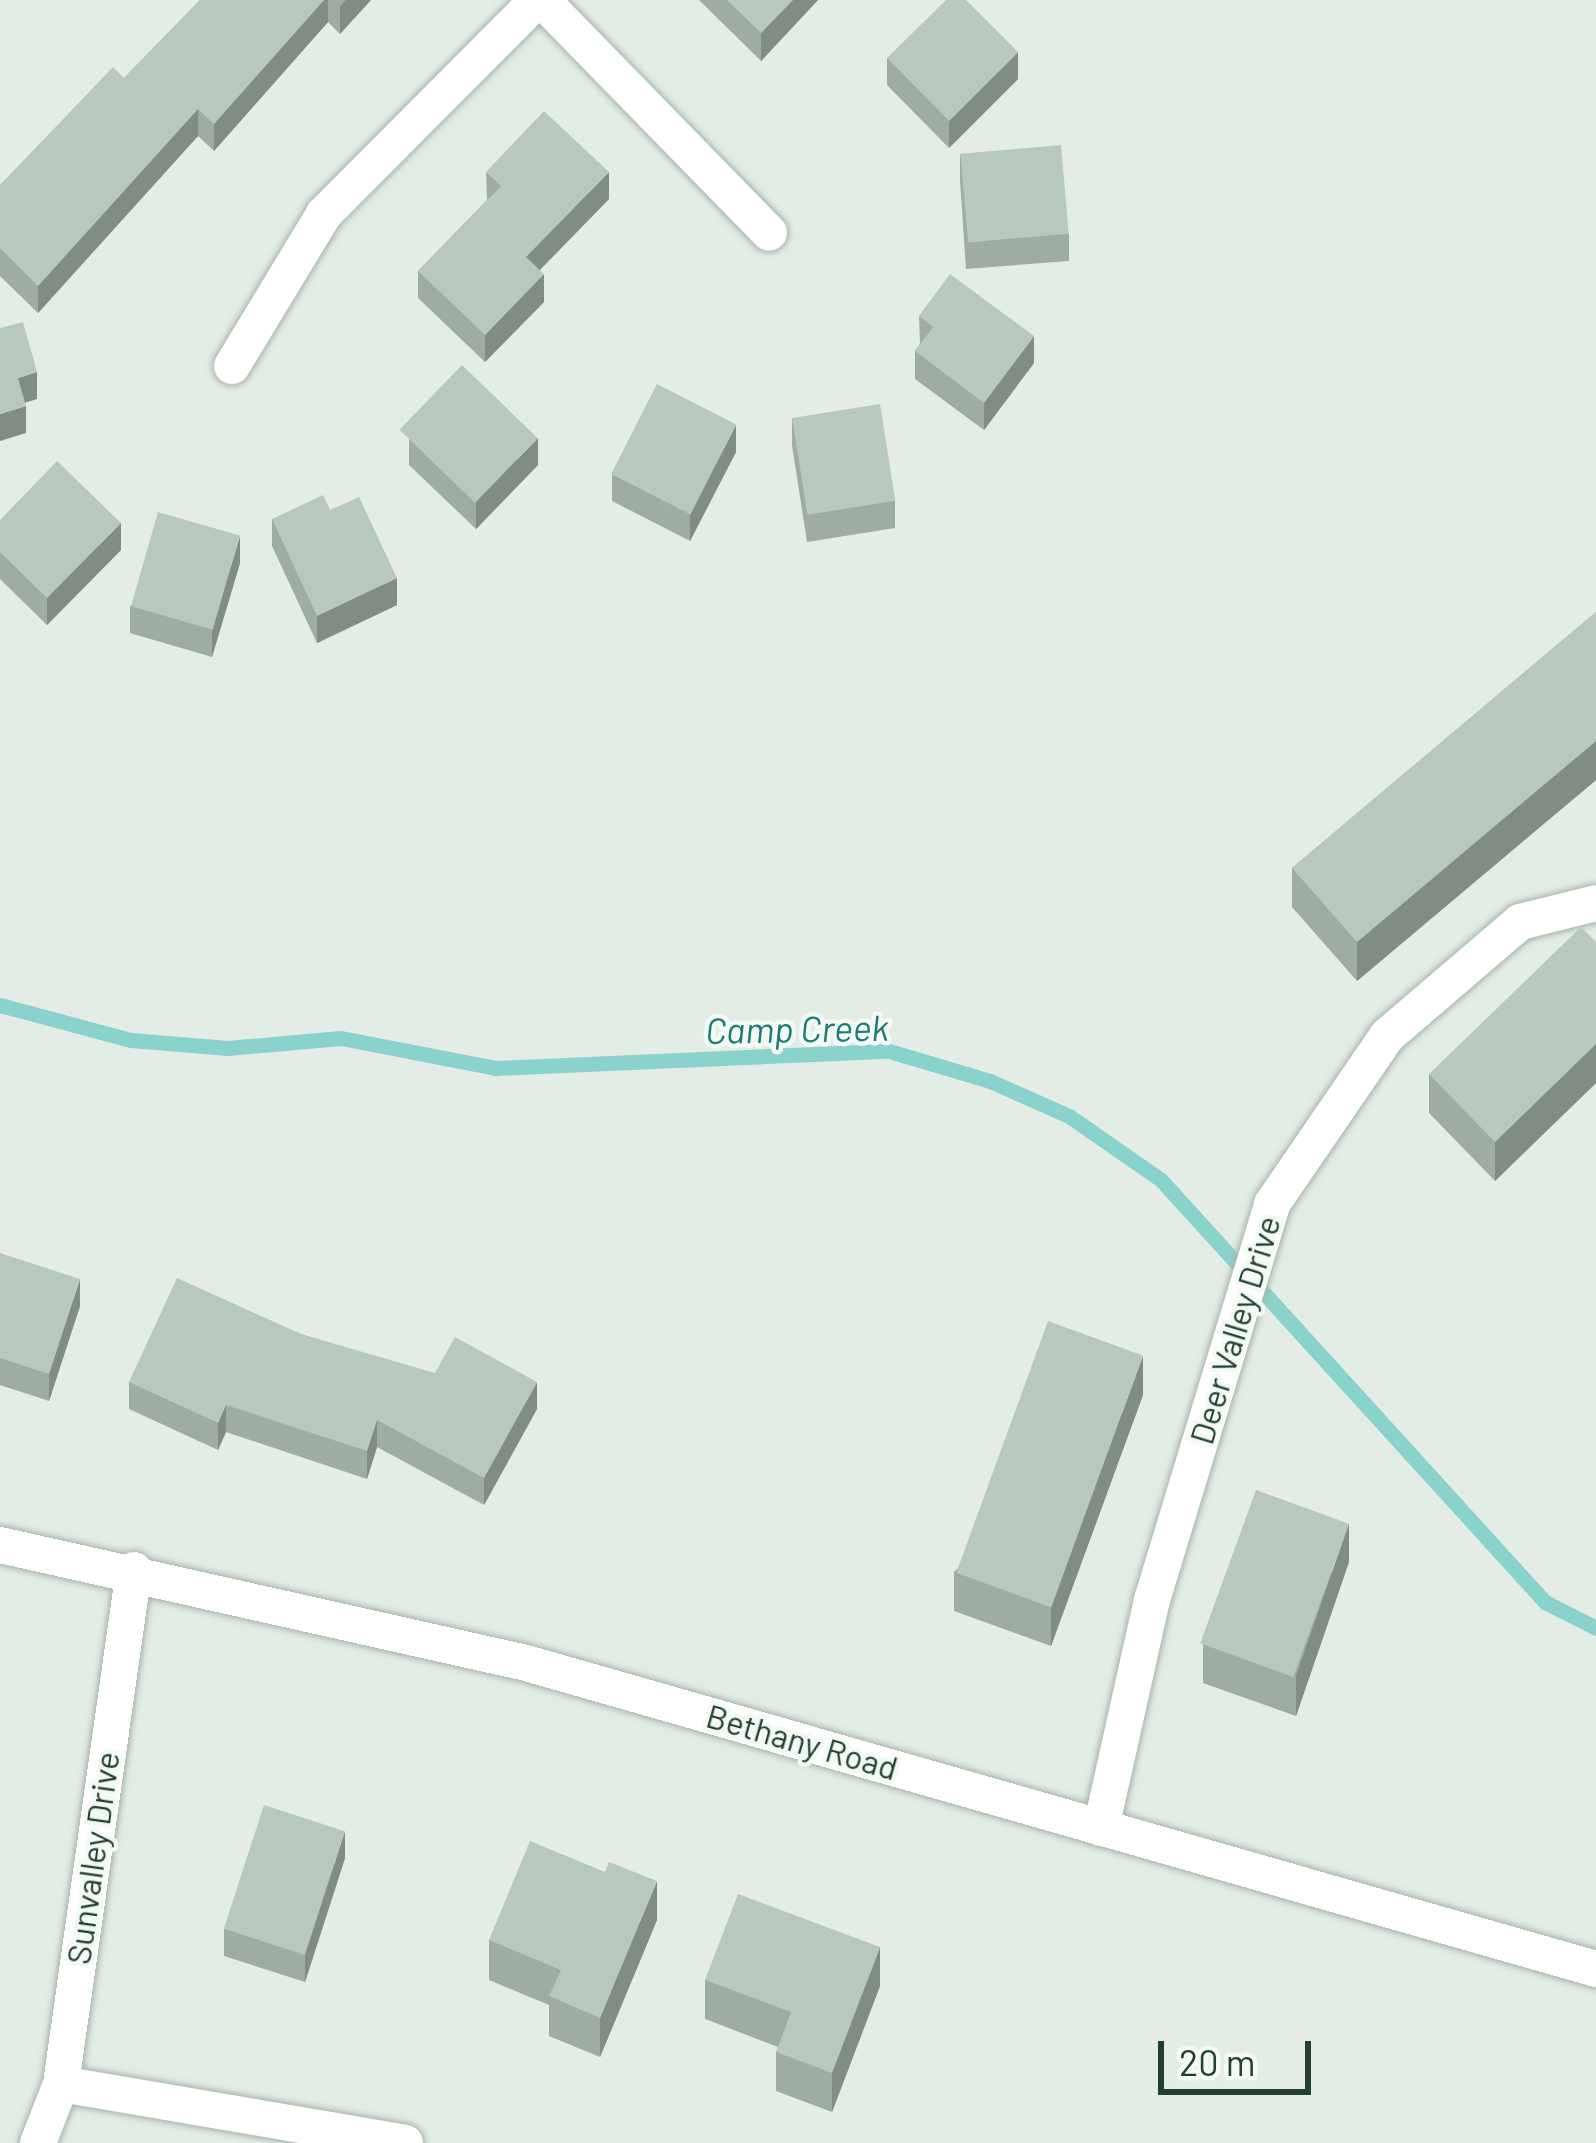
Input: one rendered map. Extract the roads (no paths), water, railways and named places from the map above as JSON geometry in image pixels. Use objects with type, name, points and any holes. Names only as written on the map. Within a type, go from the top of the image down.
[{"type":"street","points":[[232,366],[324,214],[540,0],[769,233]]},
{"type":"street","name":"Deer Valley Drive","points":[[1101,1828],[1152,1600],[1272,1204],[1387,1036],[1520,922],[1596,903]]},
{"type":"street","name":"Bethany Road","points":[[0,1545],[134,1570],[526,1663],[1596,1969]]},
{"type":"street","name":"Sunvalley Drive","points":[[38,2143],[61,2084],[134,1570]]},
{"type":"street","points":[[61,2084],[406,2143]]},
{"type":"waterway","name":"Camp Creek","points":[[0,1005],[131,1040],[228,1048],[341,1038],[495,1068],[889,1051],[990,1081],[1069,1116],[1161,1180],[1545,1602],[1596,1628]]}]
